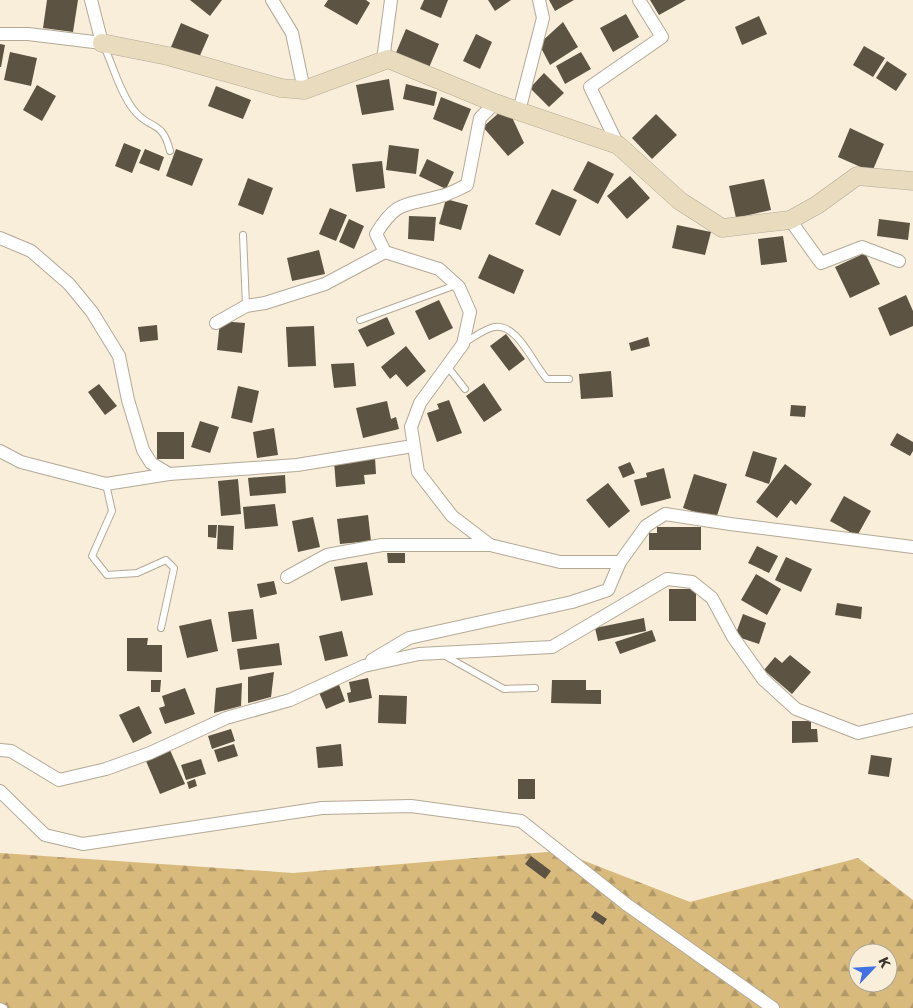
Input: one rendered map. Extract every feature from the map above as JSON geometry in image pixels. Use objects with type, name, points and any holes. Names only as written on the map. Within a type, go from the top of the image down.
[{"type":"street","points":[[91,0],[102,43]]},
{"type":"street","points":[[272,0],[292,33],[304,90]]},
{"type":"street","points":[[383,60],[391,0]]},
{"type":"street","points":[[519,111],[543,18],[539,0]]},
{"type":"street","points":[[639,0],[662,36],[590,87],[618,145],[680,201],[722,228],[790,220],[818,205],[857,176],[913,181]]},
{"type":"street","points":[[0,34],[28,34],[102,43],[168,56],[281,88],[304,90],[388,59],[519,111],[618,145]]},
{"type":"street","points":[[385,252],[376,234],[385,218],[401,205],[442,196],[467,185],[480,118],[495,102]]},
{"type":"street","points":[[790,220],[821,263],[862,247],[899,260]]},
{"type":"street","points":[[0,238],[31,251],[69,284],[92,312],[119,356],[128,400],[143,450],[151,463],[169,474]]},
{"type":"street","points":[[216,323],[246,306],[325,284],[385,252],[439,269],[456,285],[470,312],[463,344],[420,402],[411,427],[413,446],[418,472],[452,516],[490,546]]},
{"type":"street","points":[[0,451],[20,462],[106,484],[169,474],[297,465],[413,446]]},
{"type":"street","points":[[0,750],[12,751],[59,780],[106,768],[150,753],[226,718],[290,700],[364,666],[409,638],[572,602],[608,590],[620,562],[646,526],[665,514],[913,547]]},
{"type":"street","points":[[288,576],[327,555],[382,545],[490,546],[560,562],[620,562]]},
{"type":"street","points":[[364,666],[419,654],[552,647],[667,578],[692,582],[712,598],[733,637],[763,679],[796,709],[858,733],[913,720]]},
{"type":"street","points":[[0,791],[45,835],[83,844],[322,808],[411,806],[521,821],[626,904],[773,1008]]},
{"type":"lane","points":[[102,43],[131,106],[140,117],[164,132],[170,151]]},
{"type":"lane","points":[[243,235],[246,306]]},
{"type":"lane","points":[[360,320],[456,285]]},
{"type":"lane","points":[[463,344],[491,328],[501,326],[517,336],[547,379],[569,379]]},
{"type":"lane","points":[[446,365],[465,389]]},
{"type":"lane","points":[[106,484],[112,511],[92,556],[107,575],[137,573],[166,560],[174,568],[161,628]]},
{"type":"lane","points":[[438,653],[504,689],[535,688]]},
{"type":"lane","points":[[0,1006],[4,1008]]},
{"type":"green space","points":[[559,851],[690,902],[858,858],[913,900],[913,1008],[0,1008],[0,853],[293,873]]},
{"type":"building","points":[[47,0],[78,0],[73,32],[43,28]]},
{"type":"building","points":[[190,0],[222,0],[210,16]]},
{"type":"building","points":[[328,0],[366,0],[370,3],[357,25],[324,6]]},
{"type":"building","points":[[424,0],[448,0],[441,18],[420,9]]},
{"type":"building","points":[[488,0],[511,0],[495,11]]},
{"type":"building","points":[[549,0],[574,0],[555,11]]},
{"type":"building","points":[[650,0],[686,0],[659,15]]},
{"type":"building","points":[[626,14],[639,37],[613,52],[600,28]]},
{"type":"building","points":[[759,16],[767,34],[742,45],[735,27]]},
{"type":"building","points":[[563,22],[578,47],[550,65],[539,44]]},
{"type":"building","points":[[181,23],[209,35],[198,60],[171,47]]},
{"type":"building","points":[[406,29],[439,44],[428,70],[395,55]]},
{"type":"building","points":[[476,34],[492,42],[480,69],[463,61]]},
{"type":"building","points":[[0,44],[5,45],[1,67],[0,67]]},
{"type":"building","points":[[864,46],[885,58],[873,77],[853,65]]},
{"type":"building","points":[[10,52],[37,58],[31,86],[4,80]]},
{"type":"building","points":[[581,52],[591,69],[565,84],[556,66]]},
{"type":"building","points":[[887,61],[907,74],[896,91],[876,78]]},
{"type":"building","points":[[544,73],[564,93],[549,107],[530,88]]},
{"type":"building","points":[[389,79],[394,110],[362,115],[356,85]]},
{"type":"building","points":[[406,84],[437,92],[434,106],[403,99]]},
{"type":"building","points":[[37,85],[56,96],[42,121],[23,110]]},
{"type":"building","points":[[216,86],[251,100],[243,119],[208,106]]},
{"type":"building","points":[[441,97],[471,109],[462,131],[433,119]]},
{"type":"building","points":[[502,110],[510,113],[524,143],[508,156],[483,127]]},
{"type":"building","points":[[656,114],[677,135],[652,159],[632,138]]},
{"type":"building","points":[[850,128],[884,144],[872,172],[838,157]]},
{"type":"building","points":[[124,143],[141,150],[132,173],[115,166]]},
{"type":"building","points":[[389,145],[419,149],[416,174],[386,170]]},
{"type":"building","points":[[145,149],[164,157],[159,171],[139,163]]},
{"type":"building","points":[[176,149],[203,159],[192,186],[166,176]]},
{"type":"building","points":[[427,159],[454,172],[446,189],[419,176]]},
{"type":"building","points":[[382,161],[385,188],[356,192],[352,164]]},
{"type":"building","points":[[588,161],[614,174],[598,204],[573,190]]},
{"type":"building","points":[[630,176],[650,198],[627,219],[607,196]]},
{"type":"building","points":[[248,178],[273,188],[263,215],[238,205]]},
{"type":"building","points":[[764,179],[771,210],[736,218],[729,186]]},
{"type":"building","points":[[552,189],[577,200],[560,236],[535,224]]},
{"type":"building","points":[[446,199],[468,205],[461,230],[439,224]]},
{"type":"building","points":[[330,208],[347,215],[336,241],[319,234]]},
{"type":"building","points":[[409,216],[436,217],[434,241],[408,239]]},
{"type":"building","points":[[349,219],[364,226],[354,249],[339,242]]},
{"type":"building","points":[[879,219],[910,223],[908,240],[877,236]]},
{"type":"building","points":[[677,225],[711,232],[705,255],[672,248]]},
{"type":"building","points":[[783,236],[787,262],[761,265],[758,239]]},
{"type":"building","points":[[319,250],[325,274],[292,281],[287,258]]},
{"type":"building","points":[[865,253],[880,284],[850,298],[835,267]]},
{"type":"building","points":[[489,254],[524,270],[514,294],[478,278]]},
{"type":"building","points":[[906,295],[913,311],[913,326],[890,336],[878,308]]},
{"type":"building","points":[[439,300],[453,328],[429,340],[415,311]]},
{"type":"building","points":[[387,317],[395,334],[367,347],[358,330]]},
{"type":"building","points":[[220,321],[245,323],[242,353],[217,350]]},
{"type":"building","points":[[157,325],[158,340],[140,342],[138,327]]},
{"type":"building","points":[[314,326],[316,366],[288,367],[286,327]]},
{"type":"building","points":[[506,334],[525,359],[509,371],[490,346]]},
{"type":"building","points":[[648,337],[650,346],[631,351],[629,343]]},
{"type":"building","points":[[406,346],[426,371],[407,387],[396,374],[390,379],[381,367]]},
{"type":"building","points":[[354,363],[356,386],[334,388],[331,364]]},
{"type":"building","points":[[611,371],[613,397],[581,399],[579,374]]},
{"type":"building","points":[[484,383],[502,410],[484,422],[466,396]]},
{"type":"building","points":[[99,384],[117,406],[105,415],[88,392]]},
{"type":"building","points":[[238,386],[259,391],[252,423],[231,418]]},
{"type":"building","points":[[449,400],[462,433],[437,442],[427,413],[439,409],[437,404]]},
{"type":"building","points":[[387,401],[391,419],[396,417],[399,429],[363,438],[356,408]]},
{"type":"building","points":[[791,405],[806,406],[805,417],[790,416]]},
{"type":"building","points":[[200,421],[219,427],[210,453],[191,447]]},
{"type":"building","points":[[274,428],[278,455],[257,458],[253,432]]},
{"type":"building","points":[[157,432],[184,432],[184,459],[157,459]]},
{"type":"building","points":[[897,433],[913,442],[913,451],[910,456],[890,445]]},
{"type":"building","points":[[753,451],[777,458],[769,484],[745,476]]},
{"type":"building","points":[[375,458],[376,474],[364,475],[365,484],[336,487],[334,461]]},
{"type":"building","points":[[630,462],[635,473],[623,478],[618,467]]},
{"type":"building","points":[[785,464],[812,484],[796,505],[791,500],[777,518],[756,502]]},
{"type":"building","points":[[664,468],[671,498],[641,506],[634,480],[647,477],[646,473]]},
{"type":"building","points":[[694,474],[727,484],[716,519],[683,508]]},
{"type":"building","points":[[285,475],[286,493],[250,496],[248,478]]},
{"type":"building","points":[[238,479],[241,514],[221,516],[218,481]]},
{"type":"building","points":[[608,483],[630,511],[609,528],[586,500]]},
{"type":"building","points":[[844,496],[871,511],[857,536],[830,521]]},
{"type":"building","points":[[275,504],[278,526],[245,529],[243,507]]},
{"type":"building","points":[[368,515],[371,541],[340,544],[337,519]]},
{"type":"building","points":[[313,517],[320,547],[298,552],[292,521]]},
{"type":"building","points":[[208,525],[217,525],[216,538],[208,537]]},
{"type":"building","points":[[218,525],[234,526],[233,550],[217,549]]},
{"type":"building","points":[[657,527],[701,527],[701,550],[649,550],[649,533],[657,533]]},
{"type":"building","points":[[757,546],[778,556],[769,573],[748,563]]},
{"type":"building","points":[[387,553],[405,553],[405,563],[388,563]]},
{"type":"building","points":[[786,557],[812,569],[801,592],[775,580]]},
{"type":"building","points":[[367,562],[373,595],[341,601],[334,567]]},
{"type":"building","points":[[756,574],[781,589],[767,615],[741,600]]},
{"type":"building","points":[[274,581],[277,594],[260,598],[257,584]]},
{"type":"building","points":[[669,589],[696,589],[696,621],[669,621]]},
{"type":"building","points":[[837,603],[862,607],[861,619],[835,615]]},
{"type":"building","points":[[253,609],[257,639],[232,642],[228,612]]},
{"type":"building","points":[[743,614],[766,623],[759,644],[735,636]]},
{"type":"building","points":[[644,618],[646,631],[598,641],[595,628]]},
{"type":"building","points":[[211,619],[218,651],[187,658],[179,626]]},
{"type":"building","points":[[652,630],[656,641],[620,654],[615,642]]},
{"type":"building","points":[[342,631],[348,656],[325,661],[319,636]]},
{"type":"building","points":[[127,638],[148,638],[147,645],[162,645],[162,672],[127,671]]},
{"type":"building","points":[[279,643],[282,665],[240,670],[237,649]]},
{"type":"building","points":[[790,655],[811,672],[792,694],[764,670],[775,657],[782,663]]},
{"type":"building","points":[[274,672],[271,697],[248,703],[248,677]]},
{"type":"building","points":[[368,678],[372,698],[349,703],[347,693],[351,692],[349,682]]},
{"type":"building","points":[[151,680],[161,680],[160,692],[151,692]]},
{"type":"building","points":[[552,680],[586,680],[586,690],[601,690],[601,704],[551,703]]},
{"type":"building","points":[[338,682],[345,701],[326,709],[318,690]]},
{"type":"building","points":[[242,683],[241,706],[214,713],[216,688]]},
{"type":"building","points":[[185,688],[195,714],[165,724],[159,708],[165,706],[162,696]]},
{"type":"building","points":[[379,695],[407,696],[406,724],[378,723]]},
{"type":"building","points":[[139,706],[152,733],[133,743],[119,715]]},
{"type":"building","points":[[792,721],[811,721],[811,729],[817,729],[818,742],[792,743]]},
{"type":"building","points":[[231,729],[235,741],[212,749],[208,736]]},
{"type":"building","points":[[234,744],[238,756],[218,762],[214,750]]},
{"type":"building","points":[[341,744],[343,766],[318,768],[316,747]]},
{"type":"building","points":[[170,750],[185,784],[160,794],[146,761]]},
{"type":"building","points":[[871,755],[892,758],[889,777],[868,774]]},
{"type":"building","points":[[201,759],[206,774],[186,780],[181,765]]},
{"type":"building","points":[[195,779],[197,786],[189,789],[187,782]]},
{"type":"building","points":[[518,779],[535,779],[535,799],[518,799]]},
{"type":"building","points":[[531,856],[551,871],[545,879],[525,864]]},
{"type":"building","points":[[595,911],[607,919],[603,925],[591,917]]}]
